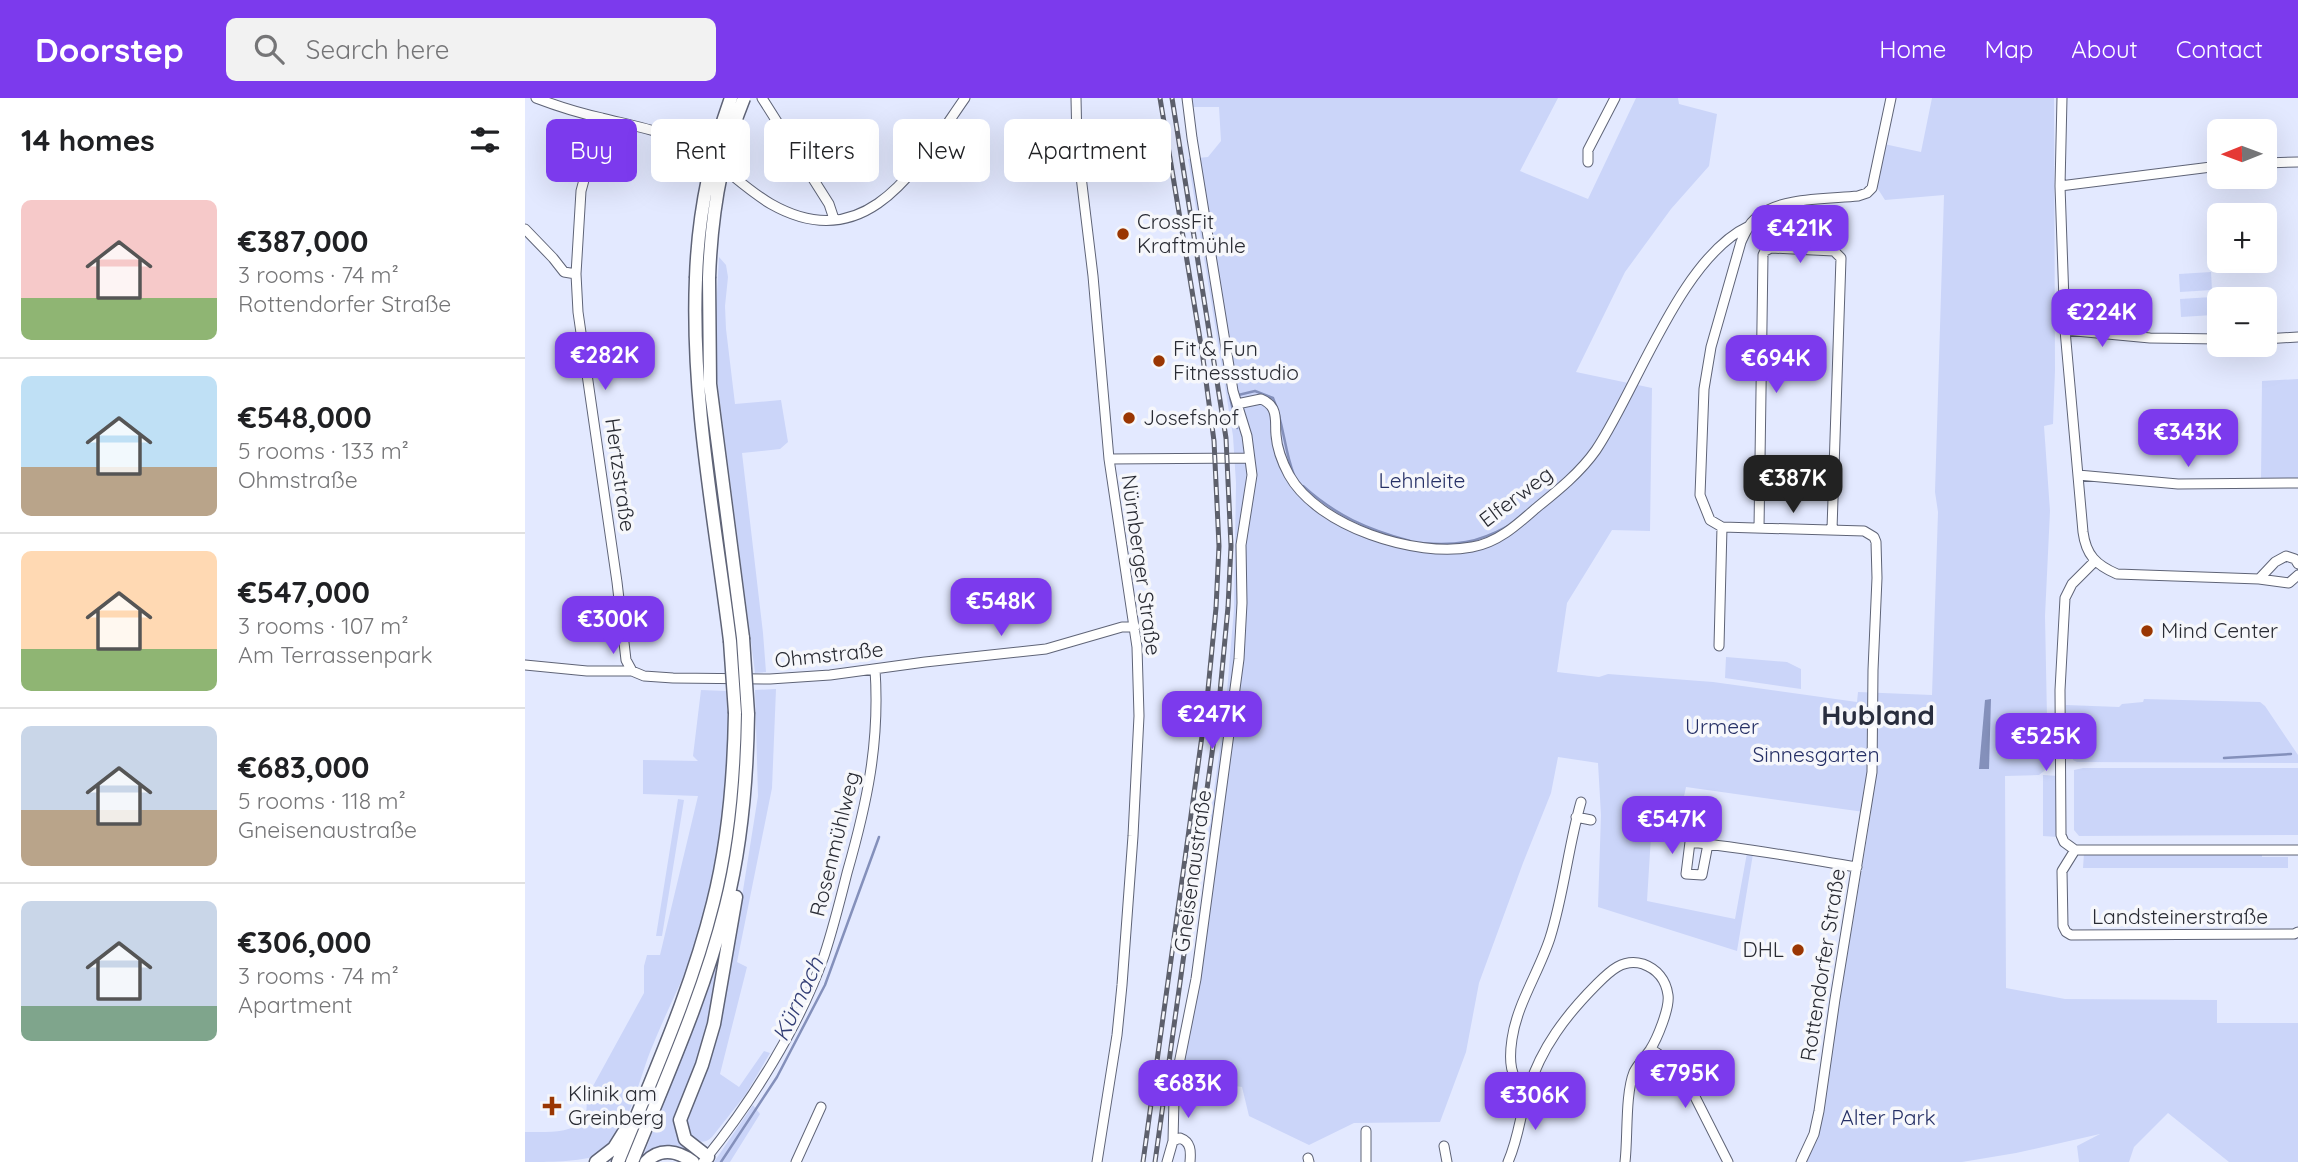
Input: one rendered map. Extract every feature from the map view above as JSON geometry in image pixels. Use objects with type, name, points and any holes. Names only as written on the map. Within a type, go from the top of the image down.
[{"type":"highway","points":[[702,278],[697,250],[705,192],[731,98]]},
{"type":"highway","points":[[632,1162],[709,965],[736,859],[745,787],[737,640],[699,406],[695,343],[702,278],[710,251],[718,195],[727,153],[744,98]]},
{"type":"highway","points":[[618,1162],[691,974],[713,901],[729,820],[741,714]]},
{"type":"highway","points":[[705,1159],[685,1139],[680,1120],[702,1065],[714,1024],[736,896],[736,859]]},
{"type":"highway","points":[[596,1162],[614,1149],[627,1127],[634,1122]]},
{"type":"highway","points":[[646,1162],[661,1151],[675,1152],[694,1162]]},
{"type":"street","points":[[536,98],[687,143],[760,196],[790,213],[819,220],[851,216],[872,208],[894,193],[911,176],[965,98]]},
{"type":"street","points":[[762,98],[829,204],[834,219]]},
{"type":"street","name":"Nürnberger Straße","points":[[1076,98],[1077,143],[1095,299],[1109,459],[1135,627],[1139,716],[1127,927],[1117,1035],[1097,1162]]},
{"type":"street","points":[[1109,459],[1249,458],[1247,436],[1233,391],[1187,98]]},
{"type":"street","points":[[1588,162],[1588,150],[1615,98]]},
{"type":"street","points":[[1759,528],[1763,254],[1771,248],[1834,251],[1841,258],[1832,529],[1759,528],[1722,527],[1710,520],[1700,495],[1704,389],[1711,347],[1741,242],[1757,217],[1775,207],[1867,193],[1872,188],[1891,98]]},
{"type":"street","points":[[2062,98],[2060,186],[2064,330],[2084,540],[2095,561],[2117,574],[2259,579],[2289,583],[2298,575]]},
{"type":"street","name":"Hertzstraße","points":[[601,118],[581,191],[576,274],[578,312],[626,660],[632,671]]},
{"type":"street","points":[[2277,163],[2298,162]]},
{"type":"street","points":[[2060,186],[2207,168]]},
{"type":"street","name":"Elferweg","points":[[1237,404],[1261,399],[1271,405],[1279,449],[1291,478],[1313,503],[1332,516],[1372,535],[1415,547],[1437,550],[1473,547],[1493,541],[1546,500],[1594,452],[1691,282],[1722,243],[1749,226]]},
{"type":"street","points":[[525,229],[564,272],[576,274]]},
{"type":"street","points":[[2064,330],[2150,338],[2207,339]]},
{"type":"street","points":[[2277,338],[2298,337]]},
{"type":"street","name":"Gneisenaustraße","points":[[1167,1162],[1173,1141],[1178,1069],[1196,979],[1240,659],[1241,545],[1252,475],[1249,458]]},
{"type":"street","points":[[2078,475],[2178,484],[2298,483]]},
{"type":"street","points":[[1719,646],[1722,527]]},
{"type":"street","name":"Rottendorfer Straße","points":[[1801,1162],[1814,1134],[1819,1111],[1872,772],[1876,542],[1874,537],[1864,531],[1832,529]]},
{"type":"street","points":[[2259,579],[2280,558],[2290,557],[2298,564]]},
{"type":"street","points":[[2095,561],[2072,584],[2065,598],[2060,690],[2061,835],[2064,842],[2075,850],[2298,850]]},
{"type":"street","name":"Ohmstraße","points":[[525,666],[587,671],[632,671],[653,677],[716,680],[818,676],[1046,649],[1122,627],[1135,627]]},
{"type":"street","name":"Rosenmühlweg","points":[[705,1159],[745,1106],[775,1058],[824,956],[869,793],[875,729],[874,669]]},
{"type":"street","points":[[1527,1091],[1518,1085],[1513,1073],[1512,1040],[1516,1021],[1550,938],[1580,802]]},
{"type":"street","points":[[1576,817],[1591,820]]},
{"type":"street","points":[[1708,844],[1857,867]]},
{"type":"street","name":"Landsteinerstraße","points":[[2075,850],[2062,871],[2063,926],[2071,935],[2298,932]]},
{"type":"street","points":[[1508,1162],[1517,1143],[1527,1091],[1541,1057],[1560,1025],[1575,1005],[1611,970],[1621,964],[1638,962],[1650,966],[1660,974],[1665,983],[1668,1007],[1651,1049],[1634,1072],[1625,1162]]},
{"type":"street","points":[[1651,1049],[1678,1066],[1728,1162]]},
{"type":"street","points":[[796,1162],[821,1107]]},
{"type":"street","points":[[1366,1131],[1366,1162]]},
{"type":"street","points":[[1173,1141],[1179,1138],[1186,1140],[1191,1149],[1191,1162]]},
{"type":"street","points":[[1444,1146],[1447,1162]]},
{"type":"green space","name":"Lehnleite","points":[[1190,98],[1558,98],[1520,171],[1588,199],[1636,98],[1678,98],[1679,104],[1717,114],[1709,166],[1671,209],[1625,272],[1576,372],[1652,388],[1650,531],[1612,530],[1567,603],[1557,672],[1599,677],[1608,674],[1713,682],[1857,702],[1858,692],[1932,695],[1944,195],[1885,200],[1876,186],[1884,144],[1921,152],[1932,98],[2054,98],[2055,370],[2053,424],[2044,426],[2050,511],[2045,616],[2048,768],[2039,775],[2005,776],[2006,988],[2065,999],[2217,1000],[2217,1023],[2298,1023],[2298,1162],[2229,1162],[2168,1113],[2134,1147],[2129,1162],[2079,1162],[2077,1146],[2100,1134],[1962,1162],[1806,1162],[1819,1126],[1871,813],[1686,787],[1675,839],[1651,836],[1647,901],[1735,919],[1747,853],[1753,854],[1737,951],[1598,907],[1601,815],[1598,763],[1558,757],[1551,793],[1479,983],[1466,1052],[1440,1122],[1354,1123],[1309,1145],[1249,1116],[1242,1087],[1179,1078],[1218,836],[1208,835],[1226,703],[1234,609],[1236,483],[1233,436],[1188,159],[1208,157],[1221,141],[1219,107],[1191,107]]},
{"type":"green space","points":[[719,257],[726,265],[728,277],[726,329],[735,404],[781,400],[788,442],[780,449],[742,453],[766,672],[755,673],[717,379],[715,330]]},
{"type":"green space","points":[[2211,273],[2212,287],[2207,287],[2207,290],[2180,292],[2179,274]]},
{"type":"green space","points":[[2207,297],[2207,315],[2181,317],[2180,299]]},
{"type":"green space","points":[[2298,379],[2298,479],[2261,480],[2262,381]]},
{"type":"green space","points":[[1726,657],[1787,662],[1801,669],[1801,689],[1725,678]]},
{"type":"green space","points":[[776,689],[772,788],[737,962],[747,967],[720,1074],[739,1087],[764,1051],[770,1053],[746,1094],[712,1137],[699,1142],[690,1139],[683,1124],[741,903],[758,796],[755,690]]},
{"type":"green space","points":[[701,690],[726,691],[728,758],[717,865],[700,933],[689,964],[650,1052],[624,1122],[609,1146],[599,1155],[583,1159],[525,1162],[525,1132],[565,1130],[586,1120],[587,1097],[644,993],[644,966],[647,955],[660,955],[698,796],[643,794],[643,760],[698,761],[693,756]]},
{"type":"green space","points":[[2144,699],[2260,702],[2298,755],[2298,763],[2073,760],[2071,749],[2065,747],[2066,705],[2119,707],[2122,704],[2143,702]]},
{"type":"green space","points":[[2298,768],[2298,835],[2079,836],[2074,830],[2074,770]]},
{"type":"green space","points":[[2043,775],[2058,776],[2058,837],[2043,836]]},
{"type":"green space","points":[[678,799],[684,800],[662,936],[656,936]]},
{"type":"green space","points":[[2084,853],[2262,853],[2262,857],[2288,857],[2288,868],[2083,868]]},
{"type":"green space","points":[[729,914],[705,1045],[681,1103],[688,1147],[685,1152],[641,1162],[711,979]]},
{"type":"green space","points":[[753,1105],[760,1114],[730,1162],[714,1162]]},
{"type":"shaded area","points":[[1991,699],[1989,769],[1979,769],[1985,700]]},
{"type":"waterway","points":[[1237,428],[1230,397],[1255,391],[1273,398],[1294,475]]},
{"type":"waterway","points":[[1303,486],[1328,506],[1353,520],[1410,541]]},
{"type":"waterway","points":[[1420,543],[1466,542],[1508,526]]},
{"type":"waterway","points":[[2224,758],[2291,754]]},
{"type":"waterway","name":"Kürnach","points":[[721,1162],[777,1077],[825,985],[879,837]]},
{"type":"railway","points":[[1143,1162],[1207,700],[1219,546],[1214,441],[1202,351],[1160,98]]},
{"type":"railway","points":[[1155,1162],[1219,703],[1231,546],[1226,438],[1172,98]]},
{"type":"place","name":"CrossFit Kraftmühle","points":[[1123,234]]},
{"type":"place","name":"Fit & Fun Fitnessstudio","points":[[1159,361]]},
{"type":"place","name":"Josefshof","points":[[1129,418]]},
{"type":"place","name":"Mind Center","points":[[2147,631]]},
{"type":"place","name":"DHL","points":[[1798,950]]},
{"type":"place","name":"Klinik am Greinberg","points":[[552,1106]]},
{"type":"district","name":"Hubland","points":[[1878,715]]},
{"type":"park label","name":"Urmeer","points":[[1722,727]]},
{"type":"park label","name":"Sinnesgarten","points":[[1816,755]]},
{"type":"park label","name":"Alter Park","points":[[1888,1118]]}]
